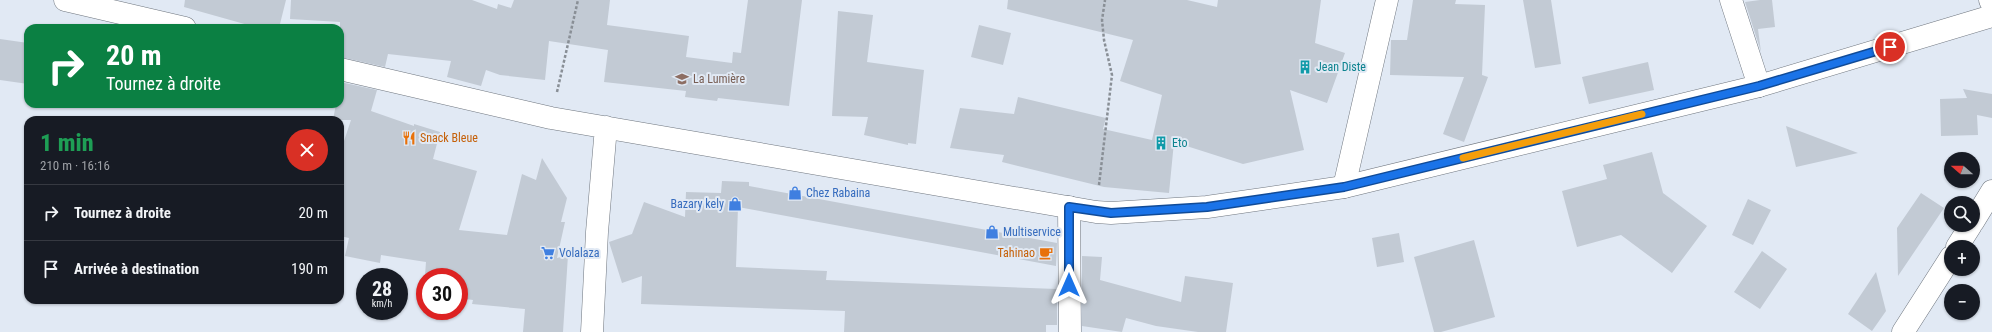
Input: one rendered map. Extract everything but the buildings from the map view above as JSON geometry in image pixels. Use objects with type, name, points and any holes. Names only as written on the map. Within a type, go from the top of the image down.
[{"type":"street","points":[[65,0],[168,24]]},
{"type":"street","points":[[1344,187],[1387,0]]},
{"type":"street","points":[[1731,0],[1759,86]]},
{"type":"street","points":[[1990,0],[1992,4]]},
{"type":"street","points":[[344,70],[551,118],[1096,212],[1111,213],[1207,207],[1344,187],[1759,86],[1992,16]]},
{"type":"street","points":[[592,332],[597,232],[606,127]]},
{"type":"street","points":[[1980,211],[1992,191]]},
{"type":"street","points":[[1069,207],[1070,332]]},
{"type":"street","points":[[1903,332],[1944,268]]},
{"type":"path","points":[[551,118],[578,0]]},
{"type":"path","points":[[1096,212],[1112,75],[1104,40],[1102,20],[1105,0]]},
{"type":"slow traffic","points":[[1463,158],[1642,114]]},
{"type":"place","name":"Jean Diste","points":[[1305,67]]},
{"type":"place","name":"La Lumière","points":[[682,79]]},
{"type":"place","name":"Snack Bleue","points":[[409,138]]},
{"type":"place","name":"Eto","points":[[1161,143]]},
{"type":"place","name":"Chez Rabaina","points":[[795,193]]},
{"type":"place","name":"Bazary kely","points":[[735,204]]},
{"type":"place","name":"Multiservice","points":[[992,232]]},
{"type":"place","name":"Volalaza","points":[[548,253]]},
{"type":"place","name":"Tahinao","points":[[1046,253]]},
{"type":"route","points":[[1069,285],[1069,207],[1111,213],[1207,207],[1344,187],[1759,86],[1890,47]]}]
